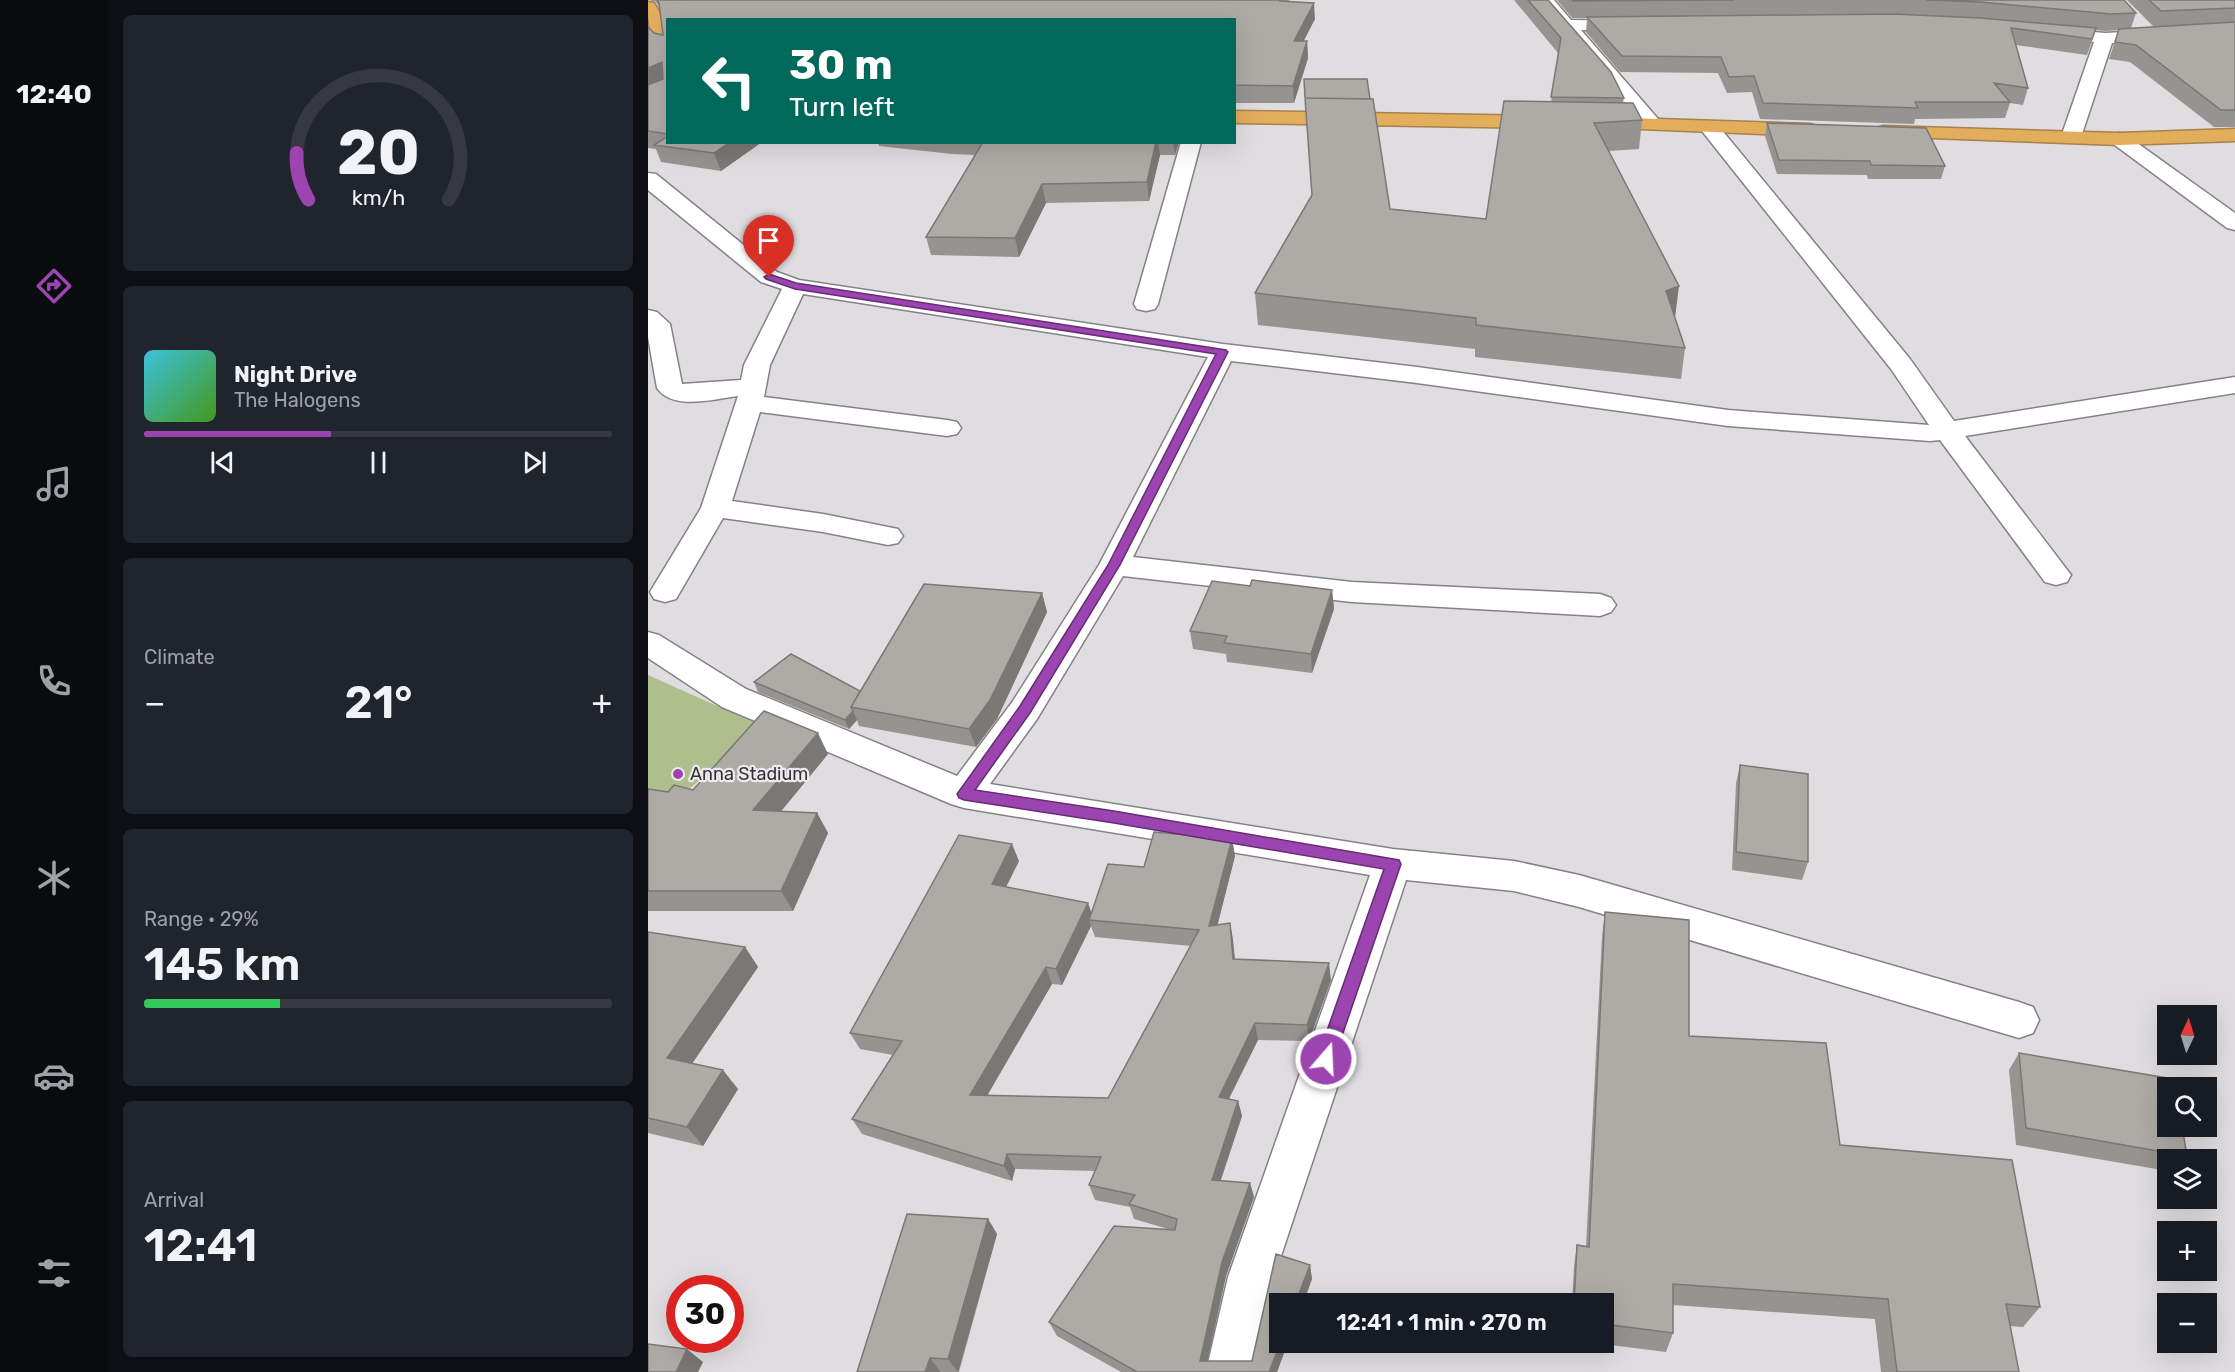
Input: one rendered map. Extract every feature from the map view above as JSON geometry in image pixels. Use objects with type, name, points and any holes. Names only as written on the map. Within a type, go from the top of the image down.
[{"type":"highway","points":[[648,7],[666,43]]},
{"type":"highway","points":[[1236,117],[1652,124],[1826,130]]},
{"type":"highway","points":[[1861,131],[2119,139],[2235,135]]},
{"type":"street","points":[[1545,0],[1652,124]]},
{"type":"street","points":[[2135,21],[2149,35]]},
{"type":"street","points":[[1568,25],[1651,24]]},
{"type":"street","points":[[2034,32],[2105,38],[2235,31]]},
{"type":"street","points":[[2071,137],[2105,38]]},
{"type":"street","points":[[1709,127],[1901,364],[1947,431],[2056,575]]},
{"type":"street","points":[[2119,139],[2235,223]]},
{"type":"street","points":[[1146,304],[1190,144]]},
{"type":"street","points":[[648,179],[769,277],[795,286],[1223,352],[1417,375],[1728,418],[1930,433],[2235,385]]},
{"type":"street","points":[[665,592],[715,508],[751,395],[757,365],[766,342],[795,286]]},
{"type":"street","points":[[648,317],[658,324],[670,388],[680,394],[751,395],[947,428]]},
{"type":"street","points":[[964,794],[1025,710],[1114,565],[1223,352]]},
{"type":"street","points":[[715,508],[813,522],[888,536]]},
{"type":"street","points":[[1114,565],[1352,592],[1600,606]]},
{"type":"street","points":[[648,643],[734,698],[964,794],[1393,864],[1514,876],[1579,891],[2019,1020]]},
{"type":"street","points":[[1230,1372],[1251,1277],[1393,864]]},
{"type":"green space","name":"Anna Stadium","points":[[648,675],[764,727],[648,823]]},
{"type":"building","points":[[657,0],[1280,0],[1314,3],[1294,41],[1307,41],[1293,86],[1236,85],[1236,18],[666,18],[666,134],[648,131],[648,85],[663,79],[662,62],[648,68],[648,27],[654,33],[663,35]]},
{"type":"building","points":[[1528,0],[1548,0],[1611,72],[1624,98],[1551,97],[1561,38]]},
{"type":"building","points":[[1572,0],[1734,0],[1573,1]]},
{"type":"building","points":[[1926,0],[2124,0],[2136,13],[2111,14],[1980,2]]},
{"type":"building","points":[[2149,0],[2235,0],[2235,8],[2161,11]]},
{"type":"building","points":[[1893,14],[1980,18],[2096,28],[2092,39],[2011,28],[2028,88],[1994,83],[2010,102],[1915,102],[1918,108],[1763,103],[1754,76],[1729,77],[1721,57],[1622,56],[1587,17]]},
{"type":"building","points":[[2235,22],[2235,110],[2221,110],[2136,45],[2115,42],[2119,29]]},
{"type":"building","points":[[1304,79],[1367,79],[1370,99],[1305,98]]},
{"type":"building","points":[[1305,98],[1373,99],[1390,209],[1486,219],[1504,101],[1633,103],[1642,120],[1594,123],[1679,286],[1666,291],[1685,348],[1476,325],[1476,318],[1255,293],[1312,195]]},
{"type":"building","points":[[1767,123],[1926,128],[1945,166],[1871,165],[1870,161],[1779,160]]},
{"type":"building","points":[[666,137],[666,144],[727,144],[714,153],[654,145]]},
{"type":"building","points":[[982,144],[1156,144],[1147,182],[1042,184],[1015,238],[926,237]]},
{"type":"building","points":[[1252,580],[1332,590],[1311,654],[1224,643],[1227,636],[1190,631],[1212,581],[1250,586]]},
{"type":"building","points":[[924,584],[1042,593],[990,700],[969,729],[851,707]]},
{"type":"building","points":[[791,654],[860,691],[851,707],[853,711],[845,720],[754,682]]},
{"type":"building","points":[[764,711],[818,733],[753,810],[817,813],[781,891],[648,891],[648,789],[668,792],[674,785],[693,790]]},
{"type":"building","points":[[1740,765],[1808,774],[1808,862],[1736,852]]},
{"type":"building","points":[[1154,832],[1232,839],[1209,926],[1230,923],[1233,959],[1329,963],[1307,1025],[1255,1023],[1219,1097],[1238,1101],[1212,1180],[1250,1183],[1222,1262],[1200,1361],[1252,1361],[1276,1254],[1310,1265],[1299,1293],[1269,1293],[1269,1353],[1277,1353],[1269,1372],[1137,1372],[1049,1322],[1114,1226],[1175,1230],[1177,1219],[1129,1204],[1135,1195],[1089,1185],[1101,1157],[1007,1154],[1004,1166],[852,1119],[902,1041],[850,1033],[959,835],[1012,844],[992,884],[1088,903],[1056,969],[1046,967],[970,1095],[1108,1098],[1199,930],[1089,920],[1108,864],[1144,867]]},
{"type":"building","points":[[1605,912],[1689,920],[1689,1036],[1826,1043],[1840,1145],[2012,1160],[2040,1307],[2006,1304],[2019,1372],[1897,1372],[1888,1299],[1673,1284],[1673,1333],[1614,1325],[1614,1293],[1575,1293],[1577,1245],[1589,1247]]},
{"type":"building","points":[[648,932],[745,947],[667,1058],[723,1070],[687,1127],[648,1118]]},
{"type":"building","points":[[2019,1053],[2161,1077],[2157,1077],[2157,1137],[2184,1137],[2186,1149],[2157,1151],[2026,1128]]},
{"type":"building","points":[[907,1214],[988,1219],[948,1359],[930,1358],[925,1372],[857,1372]]},
{"type":"building","points":[[648,1344],[666,1346],[666,1353],[685,1353],[676,1372],[648,1372]]},
{"type":"place","name":"Anna Stadium","points":[[678,774]]},
{"type":"route","points":[[769,277],[779,283],[795,286],[1223,352],[1114,565],[1025,710],[964,794],[1393,864],[1326,1059]]}]
